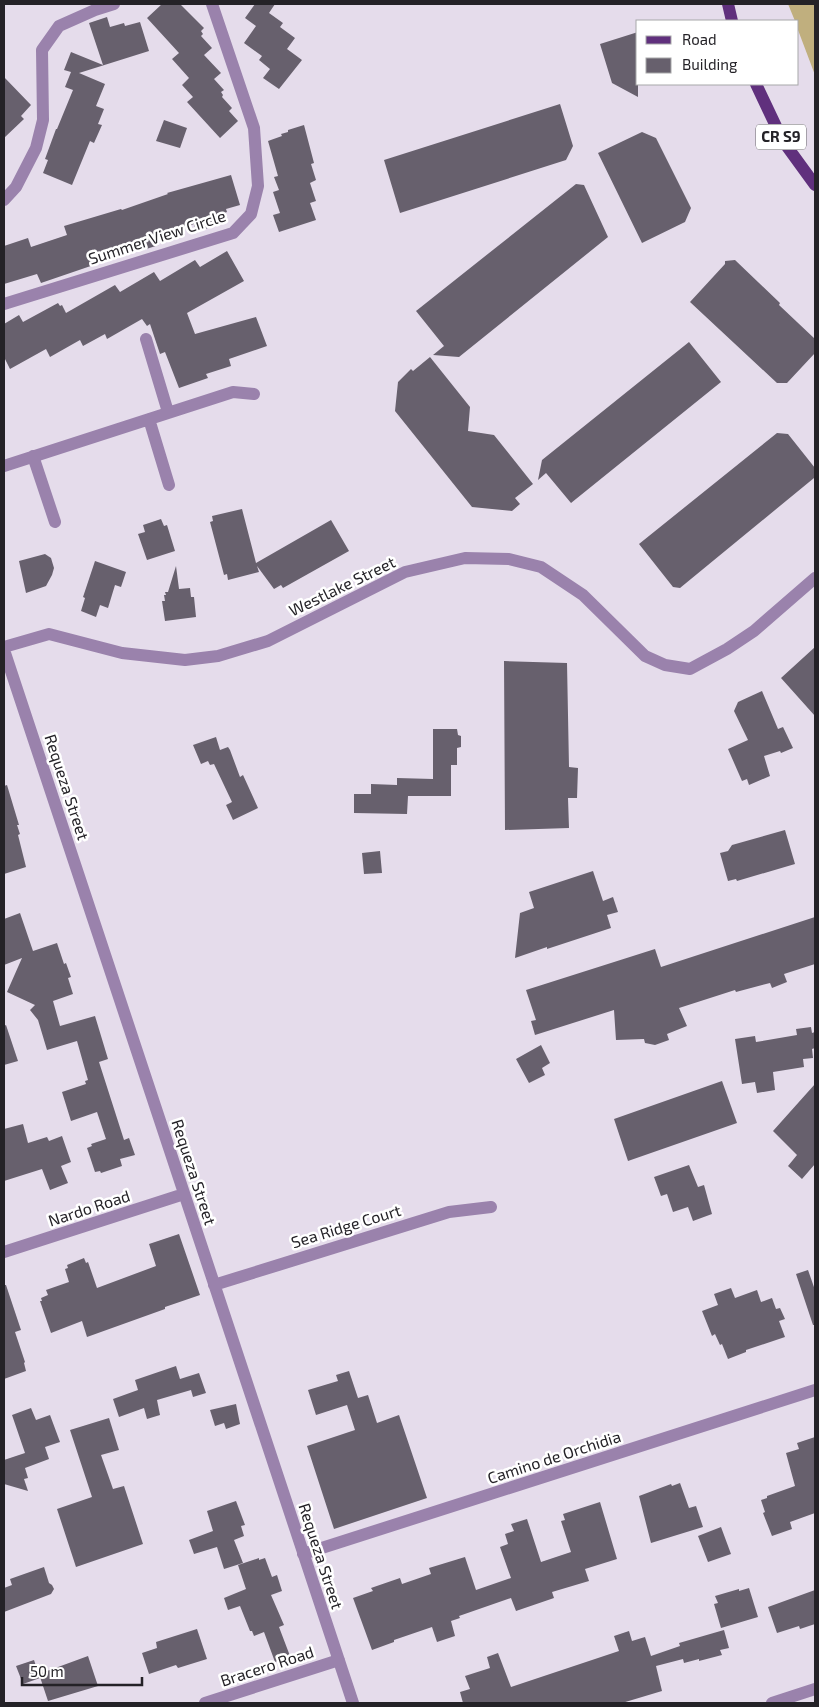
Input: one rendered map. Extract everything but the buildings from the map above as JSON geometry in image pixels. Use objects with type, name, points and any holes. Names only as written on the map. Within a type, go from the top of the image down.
[{"type":"main road","points":[[728,4],[732,20]]},
{"type":"main road","name":"CR S9","points":[[756,85],[784,141],[815,185]]},
{"type":"street","points":[[4,200],[16,187],[36,148],[43,120],[42,50],[58,26],[114,4]]},
{"type":"street","name":"Summer View Circle","points":[[4,304],[233,233],[251,214],[258,186],[254,128],[212,4]]},
{"type":"street","points":[[146,339],[168,412]]},
{"type":"street","points":[[4,466],[233,392],[254,394]]},
{"type":"street","points":[[149,418],[169,485]]},
{"type":"street","points":[[33,456],[55,522]]},
{"type":"street","name":"Westlake Street","points":[[4,649],[48,634],[122,653],[186,660],[218,656],[268,641],[405,572],[465,558],[500,559],[541,567],[583,596],[644,656],[665,665],[690,669],[727,649],[754,630],[815,578]]},
{"type":"street","name":"Requeza Street","points":[[4,649],[353,1703]]},
{"type":"street","name":"Nardo Road","points":[[4,1252],[184,1194]]},
{"type":"street","name":"Sea Ridge Court","points":[[214,1285],[449,1212],[490,1208]]},
{"type":"street","name":"Camino de Orchidia","points":[[303,1554],[815,1390]]},
{"type":"street","name":"Bracero Road","points":[[205,1703],[339,1660]]},
{"type":"street","points":[[772,1703],[815,1689]]},
{"type":"shaded area","points":[[788,4],[815,4],[815,75],[799,33],[799,20],[795,20]]}]
